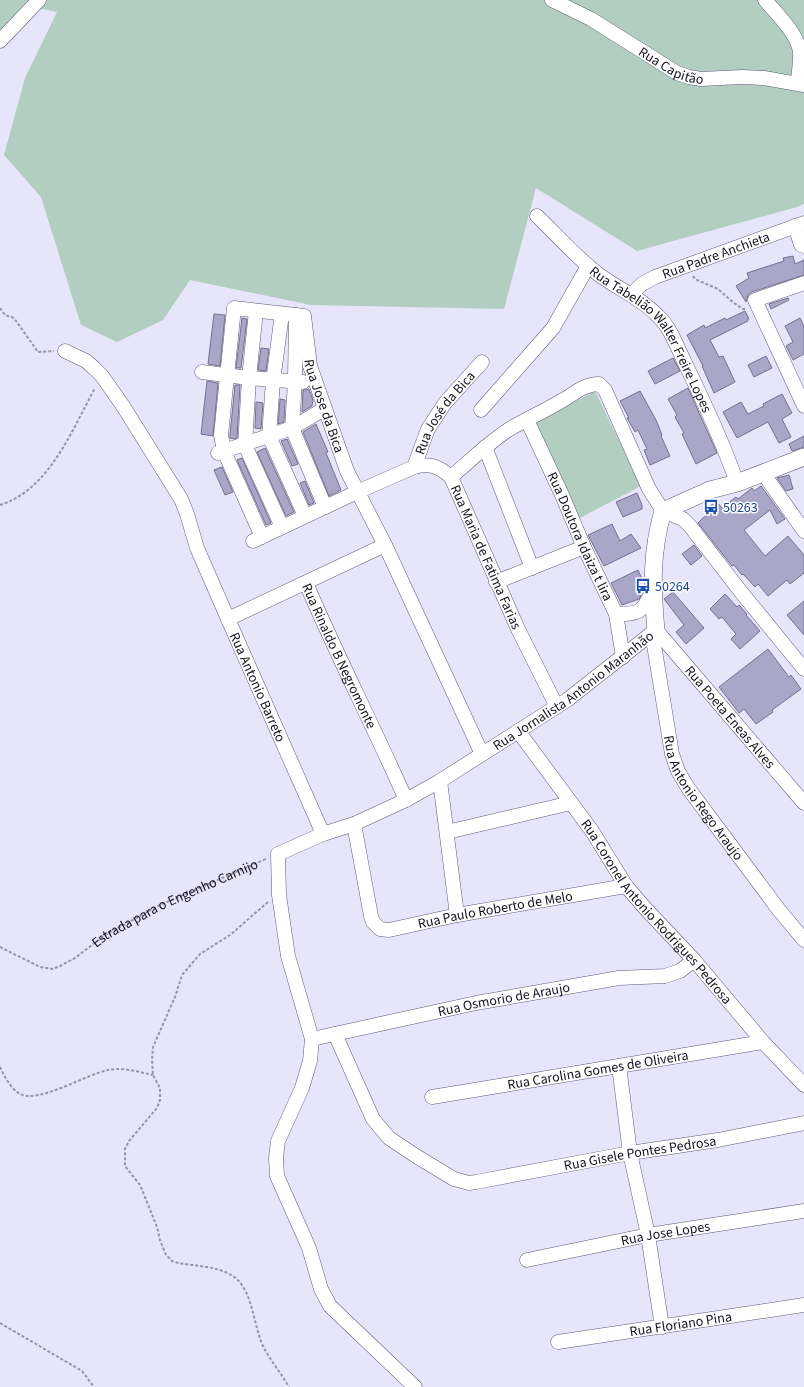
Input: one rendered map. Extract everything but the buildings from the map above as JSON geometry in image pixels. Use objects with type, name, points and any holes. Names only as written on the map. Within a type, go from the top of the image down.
[{"type":"street","points":[[0,41],[39,0]]},
{"type":"street","name":"Rua Capitão","points":[[552,0],[591,19],[677,73],[688,77],[701,79],[742,77],[764,78],[801,84]]},
{"type":"street","points":[[765,0],[789,28],[798,43],[800,52],[801,84]]},
{"type":"street","name":"Rua Tabelião Walter Freire Lopes","points":[[537,216],[588,266],[616,287],[652,309],[665,323],[696,385],[726,452],[737,483]]},
{"type":"street","points":[[800,224],[801,245],[804,246]]},
{"type":"street","name":"Rua Padre Anchieta","points":[[631,295],[647,281],[800,224]]},
{"type":"street","points":[[480,410],[553,328],[588,266]]},
{"type":"street","points":[[804,283],[757,304],[804,406]]},
{"type":"street","points":[[324,409],[292,428],[221,452],[226,376],[234,308],[300,316],[292,428],[325,507]]},
{"type":"street","points":[[256,311],[249,378],[245,445],[282,527]]},
{"type":"street","points":[[282,314],[273,381],[269,436],[305,516]]},
{"type":"street","name":"Rua Jose da Bica","points":[[300,316],[310,366],[324,409],[347,471],[384,544]]},
{"type":"street","points":[[65,351],[86,361],[102,376],[123,406],[181,499],[197,548],[228,619]]},
{"type":"street","name":"Rua José da Bica","points":[[414,467],[428,429],[444,403],[482,362]]},
{"type":"street","points":[[202,372],[273,381],[315,384]]},
{"type":"street","points":[[451,477],[485,447],[508,430],[562,401],[582,388],[592,384],[599,384],[604,390],[649,489],[663,511],[682,519],[690,526],[741,592],[804,669]]},
{"type":"street","name":"Rua Doutora Idaiza t lira","points":[[527,420],[616,614],[623,657]]},
{"type":"street","points":[[485,447],[532,568]]},
{"type":"street","name":"Rua Maria de Fatima Farias","points":[[221,452],[257,539],[414,467],[426,465],[438,467],[451,477],[496,582],[557,707]]},
{"type":"street","points":[[663,511],[710,490],[737,483],[804,457]]},
{"type":"street","points":[[763,473],[804,531]]},
{"type":"street","name":"Rua Jornalista Antonio Maranhão","points":[[354,824],[406,800],[440,781],[557,707],[623,657],[654,631],[652,592],[654,546],[663,511]]},
{"type":"street","points":[[384,544],[482,754]]},
{"type":"street","name":"Rua Rinaldo B Negromonte","points":[[384,544],[306,583],[406,800]]},
{"type":"street","points":[[496,582],[584,547]]},
{"type":"street","name":"Rua Antonio Barreto","points":[[306,583],[228,619],[323,834]]},
{"type":"street","points":[[616,614],[631,614],[641,610],[652,592]]},
{"type":"street","name":"Rua Poeta Eneas Alves","points":[[654,631],[804,803]]},
{"type":"street","name":"Rua Antonio Rego Araujo","points":[[654,631],[672,754],[678,771],[688,788],[779,910],[804,940]]},
{"type":"street","name":"Rua Coronel Antonio Rodrigues Pedrosa","points":[[518,731],[592,831],[626,886],[694,960],[763,1042],[804,1085]]},
{"type":"street","points":[[440,781],[457,915]]},
{"type":"street","points":[[447,832],[571,803]]},
{"type":"street","points":[[354,824],[323,834],[278,854],[279,895],[288,956],[312,1039],[310,1061],[302,1088],[278,1141],[276,1158],[277,1176],[309,1248],[320,1289],[330,1306],[393,1364],[415,1387]]},
{"type":"street","name":"Rua Paulo Roberto de Melo","points":[[354,824],[371,916],[375,925],[383,930],[457,915],[626,886]]},
{"type":"street","name":"Rua Osmorio de Araujo","points":[[312,1039],[476,1003],[619,978],[665,976],[680,971],[694,960]]},
{"type":"street","name":"Rua Gisele Pontes Pedrosa","points":[[335,1034],[373,1119],[389,1138],[454,1179],[464,1182],[476,1182],[630,1152],[718,1140],[804,1123]]},
{"type":"street","name":"Rua Carolina Gomes de Oliveira","points":[[432,1097],[763,1042]]},
{"type":"street","points":[[619,1066],[630,1152],[648,1235],[662,1326]]},
{"type":"street","name":"Rua Jose Lopes","points":[[527,1260],[648,1235],[804,1211]]},
{"type":"street","name":"Rua Floriano Pina","points":[[558,1342],[804,1305]]},
{"type":"path","points":[[688,266],[695,279],[718,289],[743,309],[757,304]]},
{"type":"path","points":[[0,308],[5,315],[14,318],[38,352],[65,351]]},
{"type":"path","points":[[0,505],[14,501],[40,480],[57,458],[102,376]]},
{"type":"path","name":"Estrada para o Engenho Carnijo","points":[[0,947],[40,967],[53,968],[60,966],[76,958],[105,935],[160,905],[278,854]]},
{"type":"path","points":[[279,895],[267,903],[230,935],[200,954],[182,975],[153,1047],[153,1075],[160,1088],[160,1100],[157,1108],[129,1141],[125,1149],[125,1166],[140,1185],[146,1196],[166,1255],[172,1261],[178,1263],[219,1269],[232,1276],[243,1287],[251,1306],[259,1337],[264,1348],[289,1387]]},
{"type":"path","points":[[0,1067],[9,1083],[18,1094],[26,1096],[51,1091],[106,1070],[120,1069],[153,1075]]},
{"type":"path","points":[[0,1323],[82,1371],[94,1387]]},
{"type":"green space","points":[[0,0],[804,0],[804,204],[637,251],[536,188],[504,309],[311,305],[190,280],[163,320],[117,342],[81,325],[41,197],[4,155],[25,78],[57,12],[34,7],[0,43]]},
{"type":"green space","points":[[595,391],[641,486],[578,519],[534,423]]},
{"type":"place","name":"50263","points":[[711,507]]},
{"type":"place","name":"50264","points":[[643,586]]}]
